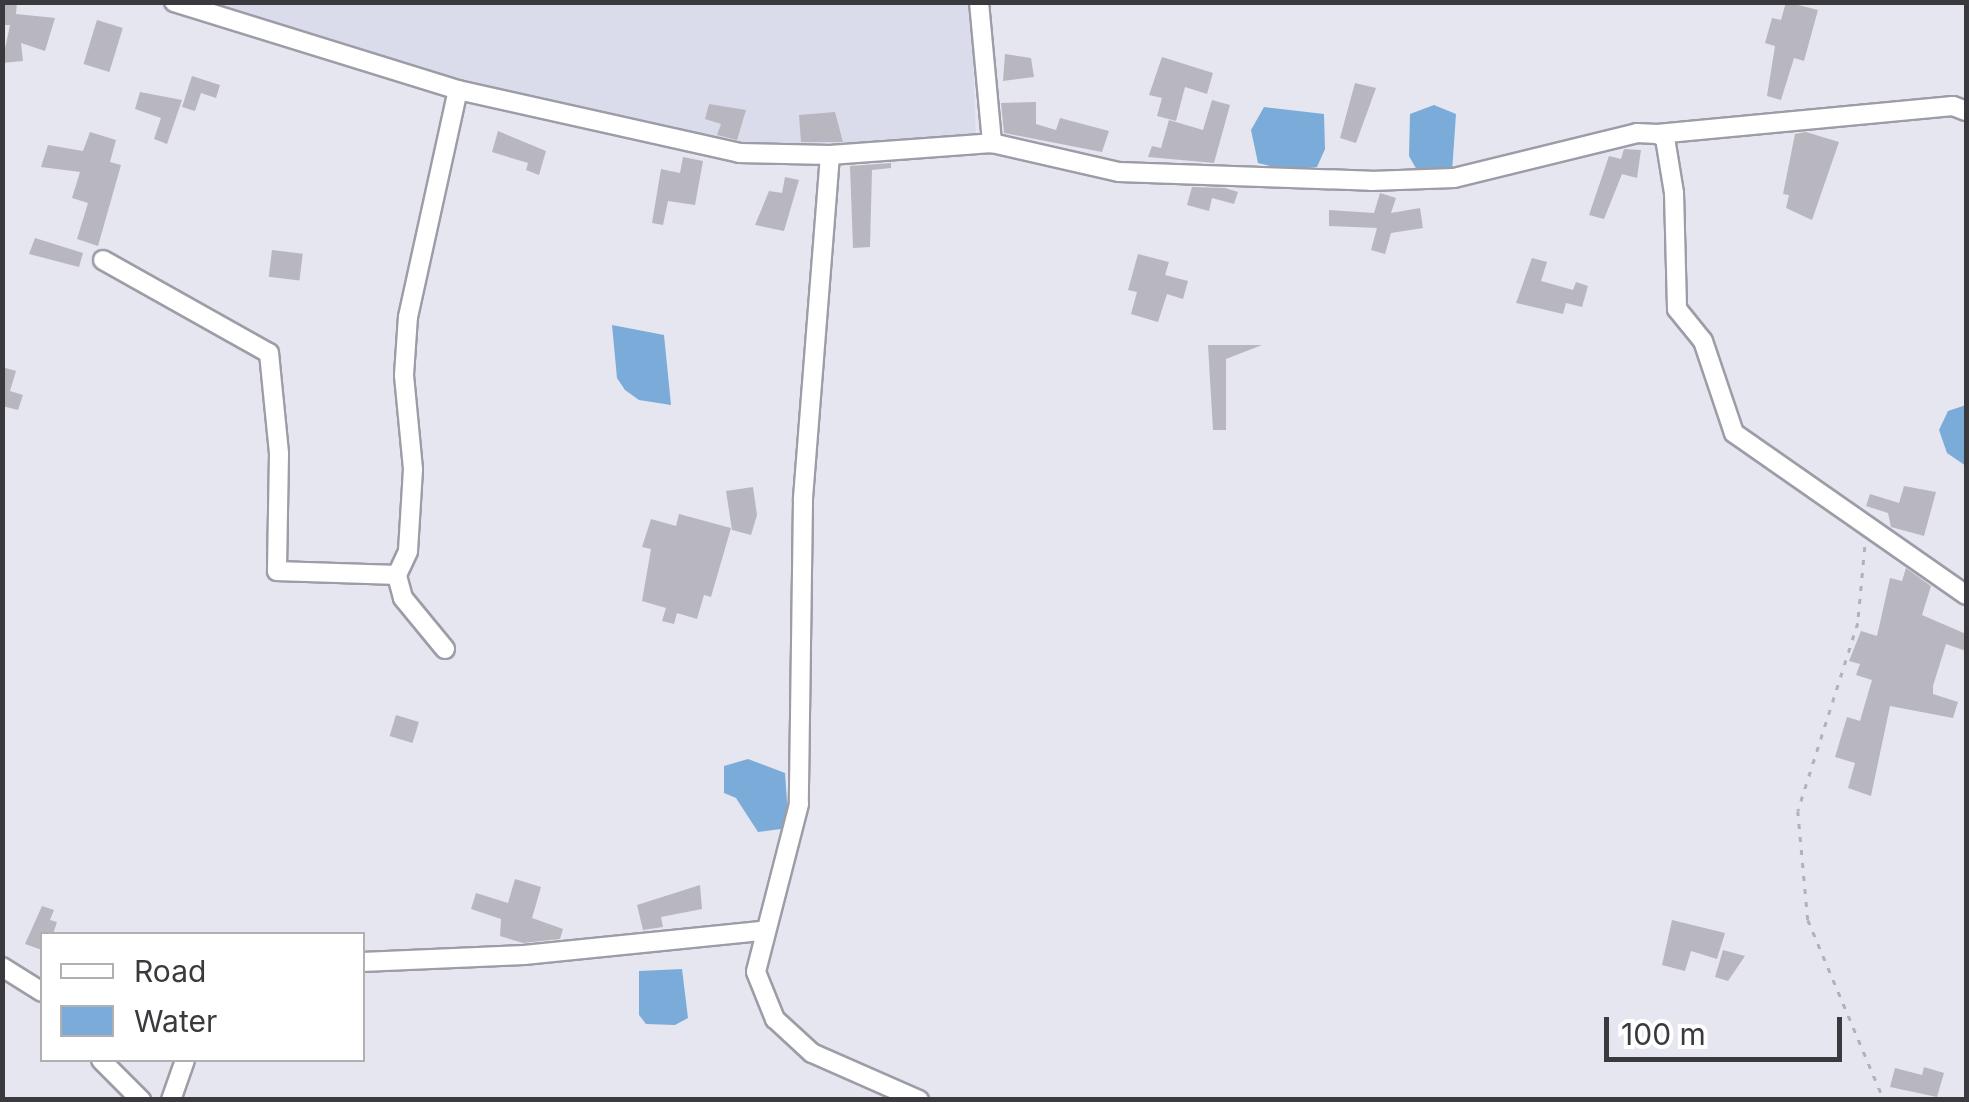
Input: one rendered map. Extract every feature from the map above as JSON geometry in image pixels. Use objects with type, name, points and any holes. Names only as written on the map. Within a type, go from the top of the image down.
[{"type":"street","points":[[174,2],[458,90],[739,153],[830,155],[992,143],[1119,172],[1371,181],[1454,178],[1637,133],[1953,106],[1966,110]]},
{"type":"street","points":[[979,2],[992,143]]},
{"type":"street","points":[[445,649],[403,598],[397,575],[408,550],[413,470],[404,374],[408,317],[458,90]]},
{"type":"street","points":[[1656,134],[1664,138],[1674,194],[1677,309],[1703,341],[1734,433],[1966,594]]},
{"type":"street","points":[[830,155],[803,501],[798,804],[776,902],[761,931],[756,972],[775,1019],[812,1053],[919,1100]]},
{"type":"street","points":[[103,260],[270,353],[279,454],[273,567],[312,577],[397,575]]},
{"type":"street","points":[[365,962],[524,955],[761,931]]},
{"type":"street","points":[[2,967],[40,991]]},
{"type":"street","points":[[102,1062],[141,1100]]},
{"type":"street","points":[[172,1100],[184,1062]]},
{"type":"path","points":[[1862,524],[1858,623],[1798,810],[1808,920],[1884,1100]]},
{"type":"shaded area","points":[[190,3],[971,3],[976,141],[796,151],[748,144],[493,92]]},
{"type":"water","points":[[1434,105],[1456,114],[1452,172],[1418,172],[1409,156],[1410,114]]},
{"type":"water","points":[[1264,107],[1324,114],[1325,149],[1317,167],[1286,170],[1258,163],[1251,130]]},
{"type":"water","points":[[612,325],[664,335],[671,405],[639,400],[625,390],[617,378]]},
{"type":"water","points":[[1966,405],[1966,466],[1947,453],[1939,430],[1948,411]]},
{"type":"water","points":[[748,759],[785,773],[788,817],[781,829],[758,832],[736,798],[724,793],[724,766]]},
{"type":"water","points":[[682,969],[688,1018],[675,1025],[646,1024],[639,1015],[639,971]]},
{"type":"building","points":[[2,2],[17,2],[16,14],[55,18],[45,51],[21,43],[23,61],[2,63],[10,25],[2,25]]},
{"type":"building","points":[[1786,2],[1818,10],[1804,61],[1794,58],[1781,100],[1767,96],[1775,46],[1765,43],[1772,18],[1781,20]]},
{"type":"building","points":[[97,20],[123,28],[109,72],[84,64]]},
{"type":"building","points":[[1005,54],[1031,58],[1034,77],[1003,81]]},
{"type":"building","points":[[1162,57],[1213,73],[1207,94],[1185,87],[1176,121],[1157,116],[1162,98],[1149,95]]},
{"type":"building","points":[[192,76],[220,85],[216,98],[201,93],[195,111],[182,107]]},
{"type":"building","points":[[1355,83],[1376,88],[1356,143],[1340,138]]},
{"type":"building","points":[[140,92],[182,100],[167,144],[154,139],[161,118],[135,109]]},
{"type":"building","points":[[1212,100],[1230,105],[1214,163],[1148,157],[1152,146],[1161,148],[1169,120],[1203,130]]},
{"type":"building","points":[[1036,102],[1036,124],[1056,130],[1060,118],[1109,131],[1102,152],[1004,133],[1001,103]]},
{"type":"building","points":[[709,104],[746,110],[737,140],[717,135],[721,124],[705,119]]},
{"type":"building","points":[[835,112],[843,142],[801,142],[799,115]]},
{"type":"building","points":[[498,131],[546,151],[539,175],[526,170],[528,163],[492,152]]},
{"type":"building","points":[[90,132],[116,140],[110,162],[121,165],[98,246],[77,239],[88,203],[72,198],[80,172],[41,167],[48,145],[83,151]]},
{"type":"building","points":[[1806,132],[1839,142],[1812,220],[1786,208],[1789,195],[1783,194],[1795,134]]},
{"type":"building","points":[[1624,149],[1641,150],[1637,178],[1622,174],[1604,219],[1589,215],[1609,156],[1621,159]]},
{"type":"building","points":[[683,157],[703,161],[695,205],[668,201],[663,225],[652,223],[661,169],[680,173]]},
{"type":"building","points":[[891,163],[891,168],[872,170],[870,247],[853,248],[850,166]]},
{"type":"building","points":[[785,177],[799,180],[784,231],[755,225],[769,191],[782,193]]},
{"type":"building","points":[[1192,187],[1238,192],[1234,204],[1212,198],[1209,211],[1187,205]]},
{"type":"building","points":[[1380,193],[1396,198],[1391,213],[1420,208],[1423,228],[1391,233],[1385,254],[1371,250],[1377,228],[1329,226],[1329,210],[1374,213]]},
{"type":"building","points":[[35,238],[83,253],[79,267],[29,254]]},
{"type":"building","points":[[272,250],[303,254],[299,281],[269,277]]},
{"type":"building","points":[[1138,254],[1169,262],[1165,275],[1188,281],[1183,299],[1167,294],[1158,322],[1131,314],[1137,292],[1128,290]]},
{"type":"building","points":[[1532,258],[1547,262],[1541,281],[1573,290],[1576,282],[1588,286],[1582,307],[1566,303],[1563,314],[1516,303]]},
{"type":"building","points":[[1208,345],[1262,345],[1226,359],[1226,430],[1213,430]]},
{"type":"building","points":[[2,367],[16,371],[10,391],[23,395],[18,410],[2,406]]},
{"type":"building","points":[[1904,486],[1936,492],[1924,536],[1891,527],[1888,513],[1866,506],[1870,494],[1899,503]]},
{"type":"building","points":[[753,487],[757,515],[751,535],[732,530],[726,491]]},
{"type":"building","points":[[679,514],[731,528],[711,597],[704,595],[697,619],[677,613],[674,624],[662,621],[666,608],[642,601],[651,549],[642,547],[651,519],[676,526]]},
{"type":"building","points":[[1906,568],[1931,586],[1922,615],[1966,634],[1966,651],[1946,644],[1933,686],[1933,694],[1958,702],[1953,718],[1890,706],[1871,796],[1848,788],[1855,763],[1835,757],[1847,717],[1860,721],[1872,680],[1856,675],[1860,664],[1849,661],[1861,631],[1877,636],[1890,578],[1902,581]]},
{"type":"building","points":[[396,715],[419,722],[413,743],[390,736]]},
{"type":"building","points":[[515,879],[541,887],[532,918],[563,929],[560,939],[523,943],[500,936],[501,919],[471,909],[476,893],[508,903]]},
{"type":"building","points":[[700,885],[702,909],[661,917],[663,927],[643,930],[637,905]]},
{"type":"building","points":[[42,906],[54,910],[50,920],[57,922],[54,932],[40,932],[40,949],[25,944]]},
{"type":"building","points":[[1672,920],[1725,933],[1717,959],[1691,951],[1685,971],[1662,965]]},
{"type":"building","points":[[1723,950],[1745,956],[1728,981],[1715,977]]},
{"type":"building","points":[[1924,1067],[1944,1073],[1937,1097],[1890,1087],[1895,1068],[1922,1075]]}]
